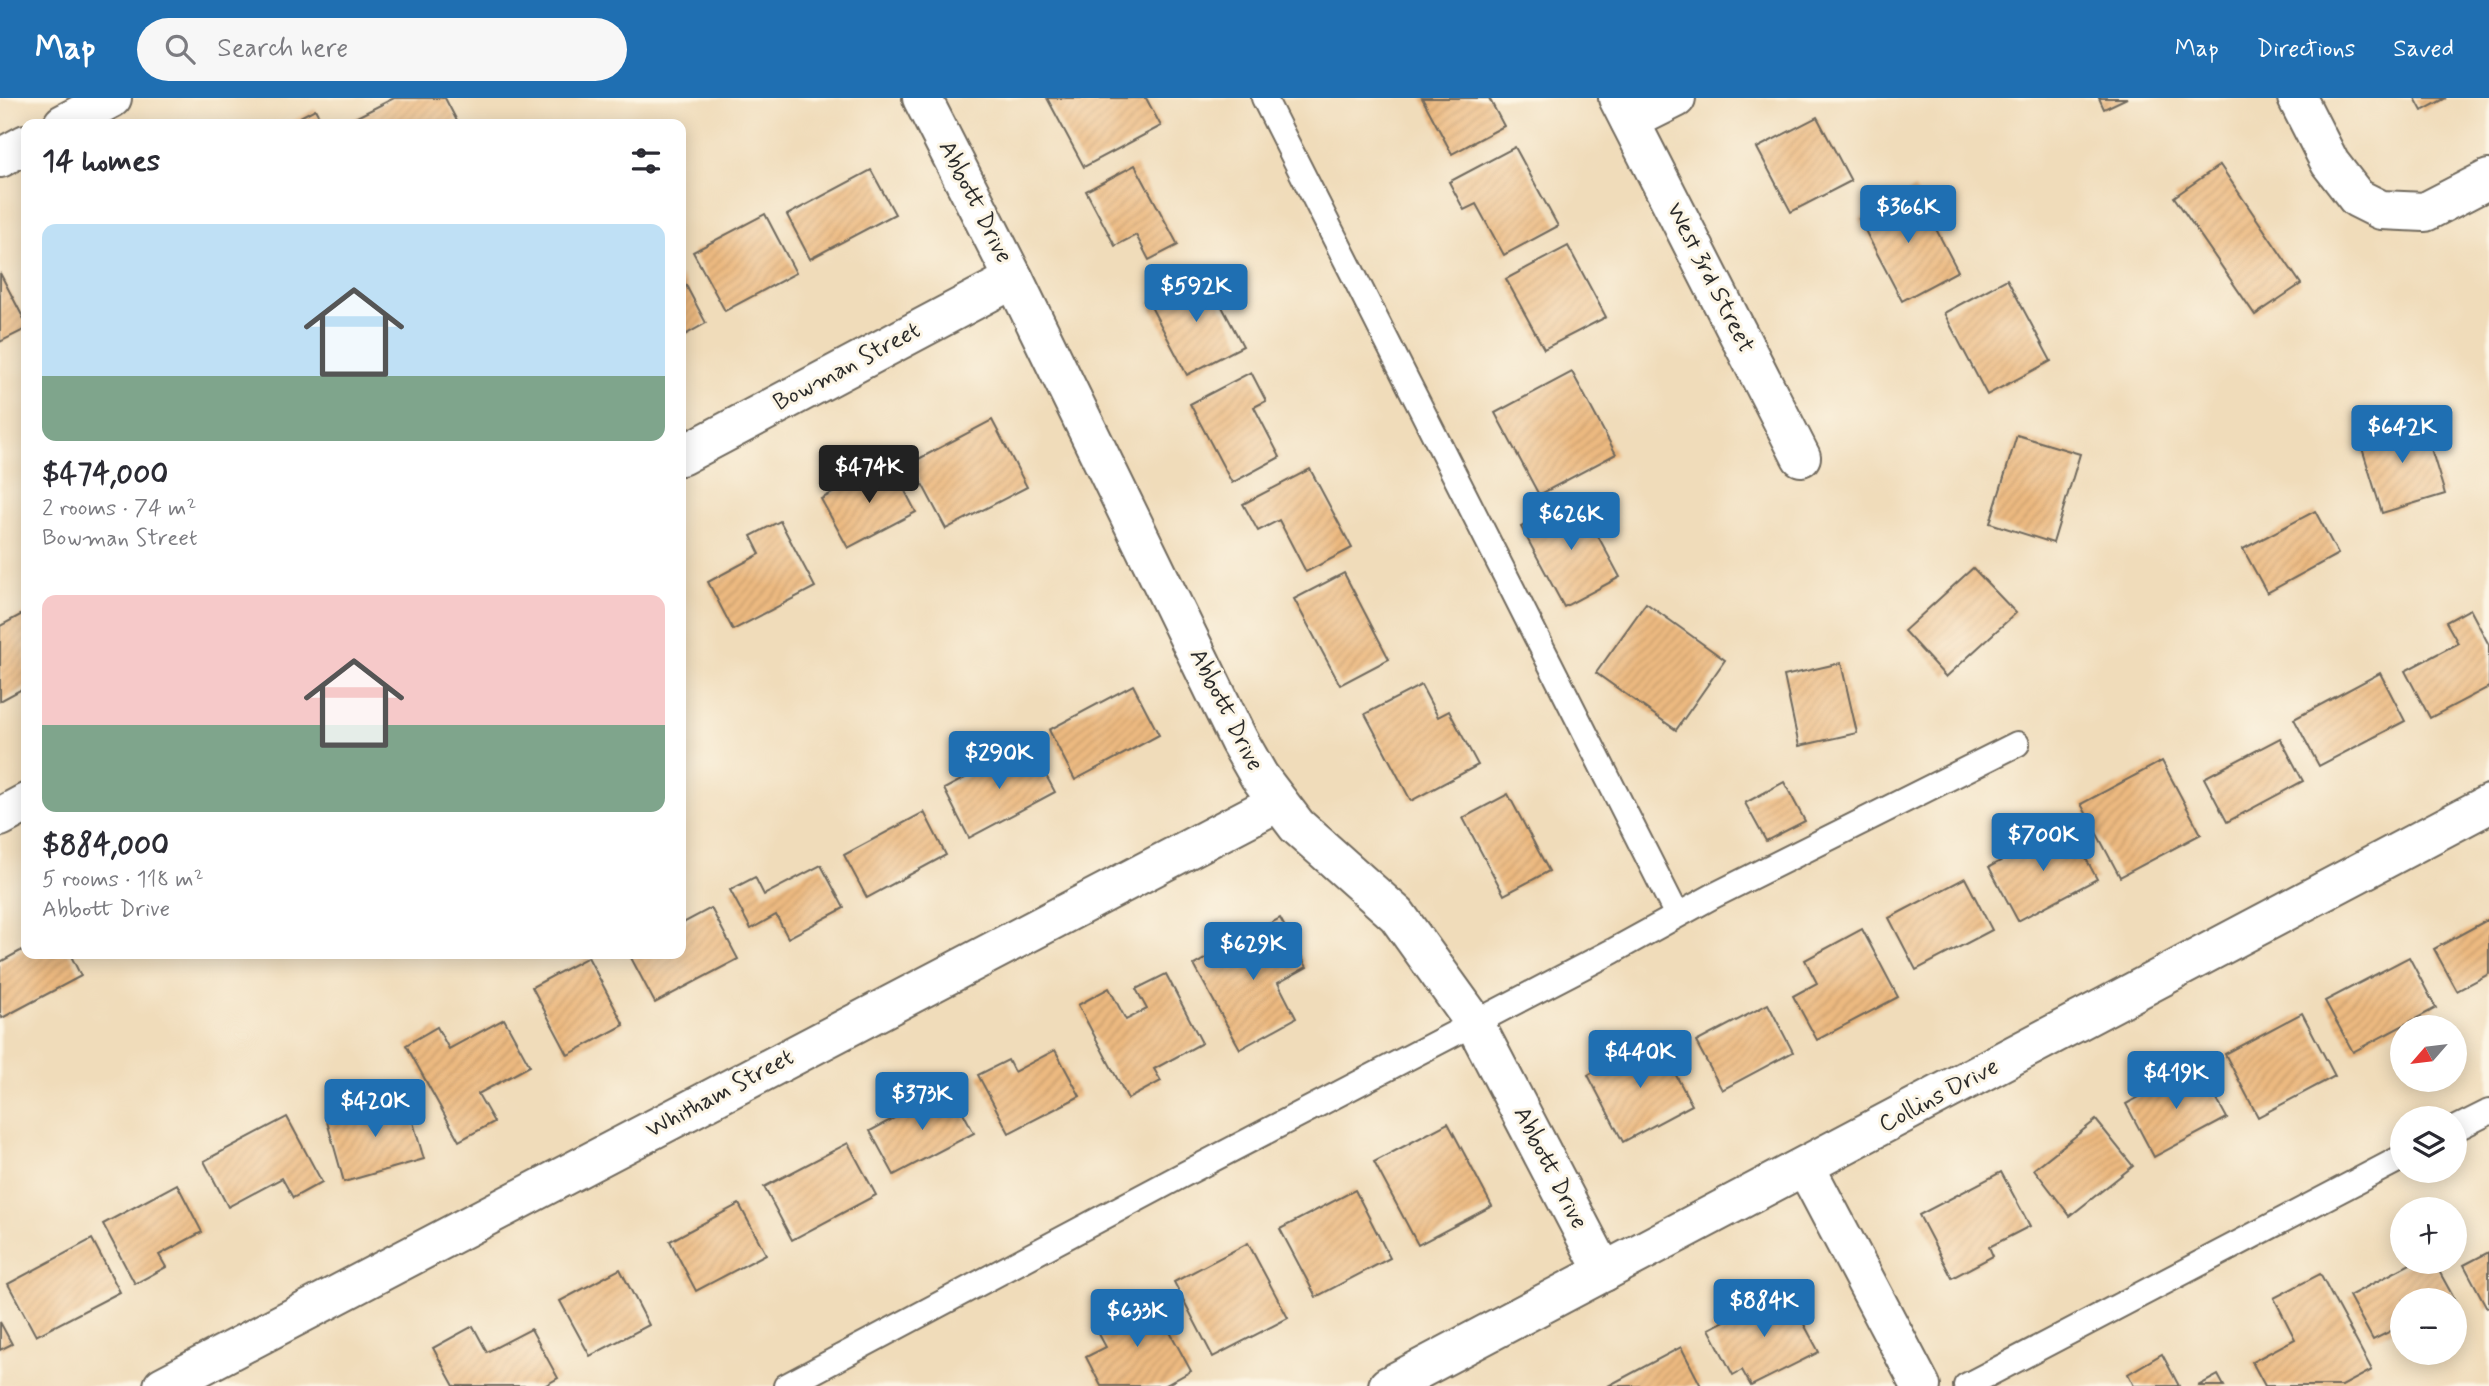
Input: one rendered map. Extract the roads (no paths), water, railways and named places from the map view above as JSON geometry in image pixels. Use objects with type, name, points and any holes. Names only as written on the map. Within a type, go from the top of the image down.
[{"type":"street","points":[[72,119],[112,98]]},
{"type":"street","name":"Abbott Drive","points":[[922,98],[1014,279],[1239,741],[1278,802],[1297,826],[1396,915],[1474,1022],[1604,1272]]},
{"type":"street","points":[[1624,110],[1676,98]]},
{"type":"street","points":[[2297,98],[2330,163],[2357,198],[2381,210],[2425,212],[2489,179]]},
{"type":"street","name":"West 3rd Street","points":[[1624,110],[1801,457]]},
{"type":"street","points":[[0,158],[21,147]]},
{"type":"street","name":"Bowman Street","points":[[686,453],[1014,279]]},
{"type":"street","name":"Whitham Street","points":[[163,1386],[1278,802]]},
{"type":"street","name":"Collins Drive","points":[[1388,1386],[2489,804]]},
{"type":"street","points":[[0,817],[21,806]]},
{"type":"street","points":[[1805,1167],[1921,1386]]},
{"type":"lane","points":[[1264,98],[1677,915]]},
{"type":"lane","points":[[786,1386],[1677,915],[2017,744]]},
{"type":"lane","points":[[2467,1123],[2489,1112]]},
{"type":"lane","points":[[1966,1386],[2390,1164]]}]
